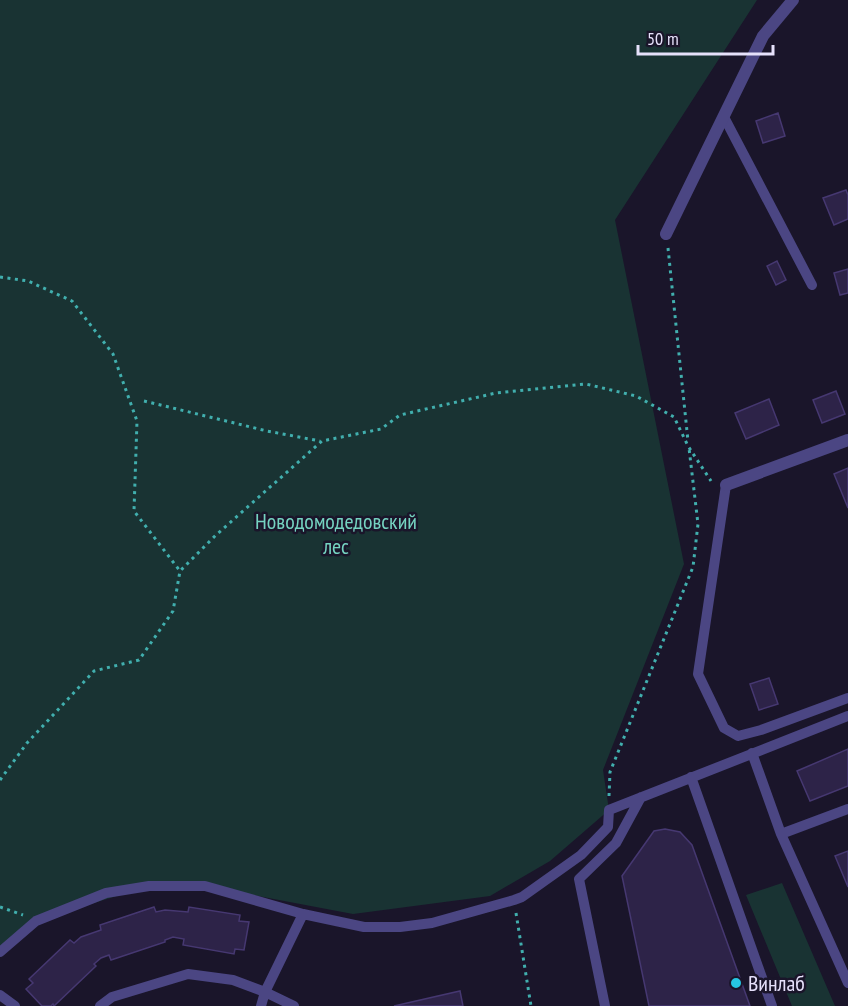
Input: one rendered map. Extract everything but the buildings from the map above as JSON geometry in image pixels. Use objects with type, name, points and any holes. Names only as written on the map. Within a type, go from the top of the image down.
[{"type":"street","points":[[666,234],[763,36],[793,0]]},
{"type":"street","points":[[726,485],[848,440]]},
{"type":"lane","points":[[724,117],[812,285]]},
{"type":"lane","points":[[726,485],[698,674],[724,728],[738,736],[761,730],[848,698]]},
{"type":"lane","points":[[0,952],[36,921],[106,893],[148,886],[205,886],[303,914],[364,927],[400,927],[432,923],[522,897],[581,855],[608,826],[609,810],[848,716]]},
{"type":"lane","points":[[752,753],[781,834],[848,983]]},
{"type":"lane","points":[[691,777],[772,1006]]},
{"type":"lane","points":[[605,1006],[579,879],[616,843],[641,797]]},
{"type":"lane","points":[[781,834],[848,810]]},
{"type":"lane","points":[[261,1006],[303,914]]},
{"type":"lane","points":[[100,1006],[112,997],[188,974],[233,980],[266,992],[294,1006]]},
{"type":"lane","points":[[0,995],[15,1006]]},
{"type":"path","points":[[609,810],[610,772],[693,567],[698,524],[666,234]]},
{"type":"path","points":[[0,277],[28,281],[72,301],[113,354],[137,422],[134,511],[180,572]]},
{"type":"path","points":[[144,401],[267,431],[322,441],[381,429],[400,415],[496,393],[586,384],[636,396],[674,417],[688,446],[711,481],[726,485]]},
{"type":"path","points":[[0,780],[27,743],[94,671],[139,660],[173,611],[180,572],[216,535],[322,441]]},
{"type":"path","points":[[514,900],[531,1006]]},
{"type":"path","points":[[0,907],[36,921]]},
{"type":"green space","name":"Новодомодедовский лес","points":[[0,0],[757,0],[615,220],[684,564],[603,770],[609,810],[550,861],[490,896],[353,914],[205,886],[149,886],[36,921],[0,952]]},
{"type":"green space","points":[[782,883],[835,1006],[792,1006],[746,895]]},
{"type":"place","name":"Винлаб","points":[[736,983]]}]
